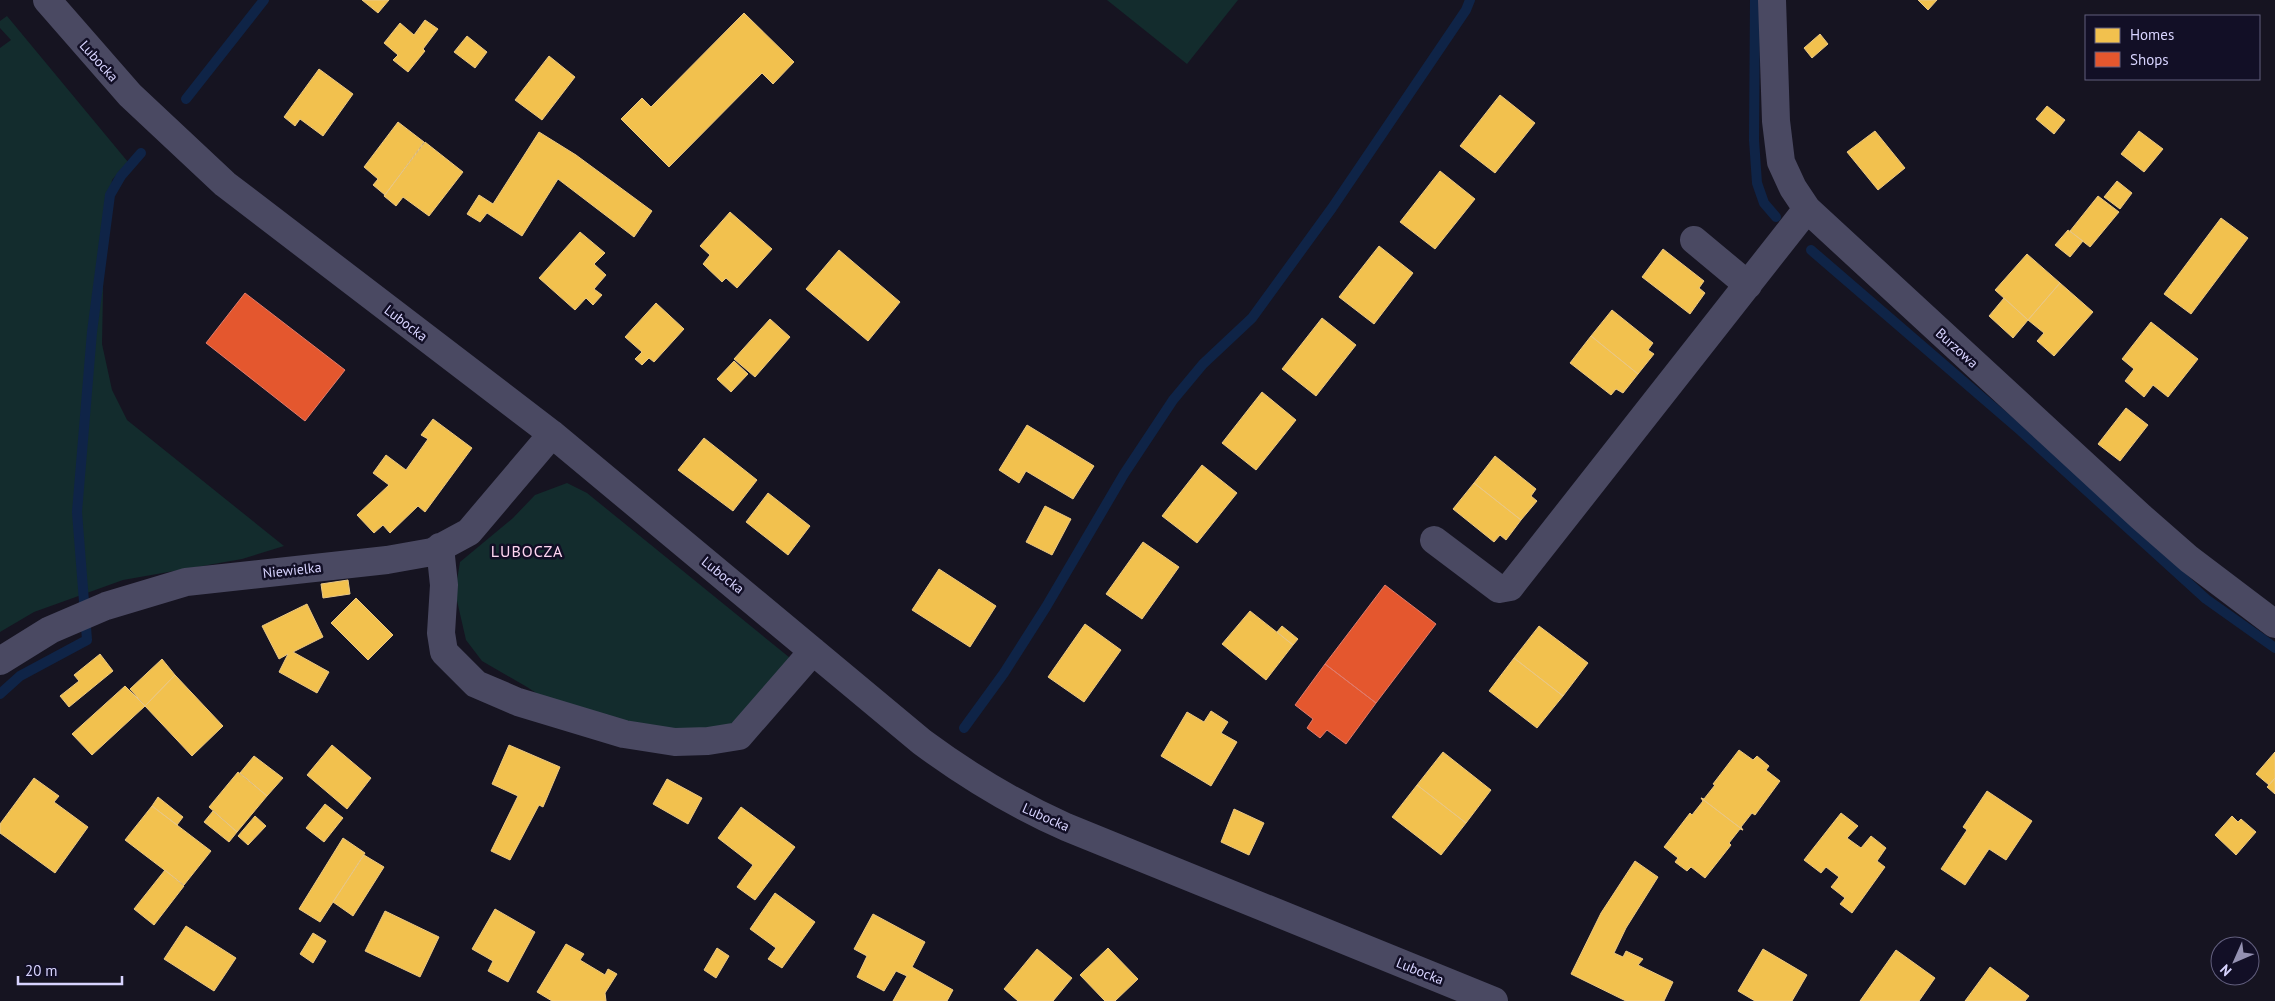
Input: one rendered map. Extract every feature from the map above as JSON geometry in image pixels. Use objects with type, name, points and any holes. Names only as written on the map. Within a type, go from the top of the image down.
[{"type":"street","name":"Lubocka","points":[[47,0],[118,82],[213,173],[552,434],[941,756],[988,788],[1024,808],[1494,1001]]},
{"type":"street","name":"Burzowa","points":[[1772,0],[1776,121],[1782,162],[1793,188],[1807,209],[2189,560],[2275,624]]},
{"type":"street","points":[[1434,540],[1498,589],[1510,587],[1807,209]]},
{"type":"street","points":[[1694,240],[1748,285]]},
{"type":"street","name":"Niewielka","points":[[0,662],[50,630],[106,606],[186,582],[387,560],[432,552],[469,532],[552,434]]},
{"type":"street","points":[[440,547],[444,585],[440,633],[444,652],[476,684],[518,702],[624,734],[675,742],[708,741],[739,736],[813,651]]},
{"type":"green space","points":[[1107,0],[1238,0],[1187,64]]},
{"type":"green space","points":[[7,16],[128,162],[112,180],[104,240],[102,344],[112,390],[127,420],[284,546],[242,559],[123,580],[34,612],[0,632],[0,48],[11,40],[0,28],[0,21]]},
{"type":"green space","points":[[567,483],[587,493],[800,666],[739,736],[579,721],[527,687],[482,661],[466,640],[455,592],[460,562],[513,518],[535,495]]},
{"type":"building: Homes","points":[[362,0],[389,0],[378,13]]},
{"type":"building: Homes","points":[[1918,0],[1937,0],[1928,10]]},
{"type":"building: Homes","points":[[744,13],[794,62],[773,84],[762,73],[669,167],[621,119],[642,98],[651,107]]},
{"type":"building: Homes","points":[[425,20],[438,29],[423,49],[425,51],[408,72],[393,60],[398,55],[384,43],[400,23],[414,35]]},
{"type":"building: Homes","points":[[1820,34],[1828,44],[1812,58],[1804,48]]},
{"type":"building: Homes","points":[[467,36],[487,52],[475,68],[454,52]]},
{"type":"building: Homes","points":[[549,56],[575,77],[542,120],[515,100]]},
{"type":"building: Homes","points":[[319,69],[353,94],[323,136],[300,119],[295,126],[284,117]]},
{"type":"building: Homes","points":[[1500,95],[1535,123],[1495,173],[1460,146]]},
{"type":"building: Homes","points":[[2047,106],[2065,120],[2054,134],[2036,119]]},
{"type":"building: Homes","points":[[398,122],[424,142],[385,195],[373,185],[378,179],[364,167]]},
{"type":"building: Homes","points":[[1875,131],[1905,168],[1878,190],[1847,152]]},
{"type":"building: Homes","points":[[2139,131],[2163,149],[2144,172],[2121,154]]},
{"type":"building: Homes","points":[[539,132],[576,155],[652,211],[634,237],[558,179],[522,236],[487,213],[480,222],[467,214],[479,195],[493,204]]},
{"type":"building: Homes","points":[[425,142],[463,172],[429,216],[403,197],[396,206],[384,196]]},
{"type":"building: Homes","points":[[1440,171],[1475,199],[1435,249],[1400,222]]},
{"type":"building: Homes","points":[[2117,181],[2132,193],[2120,209],[2104,197]]},
{"type":"building: Homes","points":[[2098,196],[2119,212],[2090,247],[2070,231]]},
{"type":"building: Homes","points":[[730,212],[772,249],[737,288],[726,278],[722,282],[703,264],[710,255],[700,246]]},
{"type":"building: Homes","points":[[2221,218],[2248,238],[2191,314],[2164,294]]},
{"type":"building: Homes","points":[[2068,230],[2083,241],[2070,257],[2055,245]]},
{"type":"building: Homes","points":[[580,232],[605,253],[594,264],[606,275],[594,289],[602,295],[593,305],[586,298],[575,310],[539,278]]},
{"type":"building: Homes","points":[[1379,246],[1413,273],[1374,324],[1339,297]]},
{"type":"building: Homes","points":[[1663,249],[1704,281],[1699,288],[1705,293],[1690,314],[1642,277]]},
{"type":"building: Homes","points":[[839,250],[900,302],[868,341],[806,289]]},
{"type":"building: Homes","points":[[2027,254],[2060,283],[2028,320],[1995,290]]},
{"type":"building: Homes","points":[[2060,283],[2093,312],[2054,356],[2037,341],[2044,333],[2028,320]]},
{"type":"building: Homes","points":[[2004,298],[2028,320],[2013,338],[1989,316]]},
{"type":"building: Homes","points":[[656,303],[684,329],[654,362],[649,358],[642,365],[635,359],[642,352],[625,337]]},
{"type":"building: Homes","points":[[1612,310],[1653,343],[1648,350],[1654,354],[1638,374],[1591,336]]},
{"type":"building: Homes","points":[[1322,318],[1356,345],[1316,396],[1282,369]]},
{"type":"building: Homes","points":[[770,319],[790,337],[755,377],[734,359]]},
{"type":"building: Homes","points":[[2151,322],[2198,359],[2168,397],[2153,385],[2144,397],[2125,381],[2134,369],[2122,359]]},
{"type":"building: Homes","points":[[1591,336],[1638,374],[1623,393],[1616,389],[1611,395],[1570,363]]},
{"type":"building: Homes","points":[[734,361],[748,374],[731,392],[717,379]]},
{"type":"building: Homes","points":[[1262,392],[1296,420],[1256,470],[1222,443]]},
{"type":"building: Homes","points":[[2126,408],[2148,425],[2120,461],[2098,444]]},
{"type":"building: Homes","points":[[433,419],[472,448],[425,512],[418,506],[390,533],[383,525],[374,533],[357,515],[389,485],[373,473],[386,455],[406,470],[428,439],[421,435]]},
{"type":"building: Homes","points":[[1027,425],[1094,466],[1073,499],[1026,471],[1019,483],[999,470]]},
{"type":"building: Homes","points":[[704,438],[757,480],[733,511],[678,470]]},
{"type":"building: Homes","points":[[1495,456],[1536,489],[1531,496],[1537,501],[1521,520],[1474,483]]},
{"type":"building: Homes","points":[[1202,465],[1237,493],[1197,543],[1162,516]]},
{"type":"building: Homes","points":[[1474,483],[1521,520],[1506,540],[1500,535],[1494,542],[1453,509]]},
{"type":"building: Homes","points":[[768,493],[810,526],[788,555],[746,522]]},
{"type":"building: Homes","points":[[1045,506],[1071,519],[1052,555],[1026,542]]},
{"type":"building: Homes","points":[[1143,542],[1179,567],[1142,619],[1106,594]]},
{"type":"building: Homes","points":[[939,569],[996,606],[970,647],[912,610]]},
{"type":"building: Homes","points":[[348,580],[350,594],[323,598],[321,584]]},
{"type":"building: Homes","points":[[356,598],[393,635],[368,660],[331,623]]},
{"type":"building: Homes","points":[[307,604],[323,637],[293,652],[329,672],[317,693],[279,672],[288,654],[279,659],[262,626]]},
{"type":"building: Homes","points":[[1250,611],[1293,645],[1266,680],[1222,644]]},
{"type":"building: Homes","points":[[1085,624],[1121,650],[1084,702],[1048,677]]},
{"type":"building: Homes","points":[[1282,626],[1298,639],[1293,645],[1277,632]]},
{"type":"building: Homes","points":[[1539,626],[1588,663],[1563,696],[1514,658]]},
{"type":"building: Homes","points":[[100,654],[113,671],[69,707],[60,696],[79,681],[74,675]]},
{"type":"building: Homes","points":[[1514,658],[1563,696],[1537,728],[1489,691]]},
{"type":"building: Homes","points":[[162,659],[175,675],[145,706],[130,689]]},
{"type":"building: Homes","points":[[175,675],[223,726],[192,756],[145,706]]},
{"type":"building: Homes","points":[[125,686],[145,706],[92,755],[72,734]]},
{"type":"building: Homes","points":[[1211,711],[1228,722],[1221,733],[1237,742],[1211,786],[1161,756],[1187,712],[1204,722]]},
{"type":"building: Homes","points":[[332,745],[371,778],[347,809],[307,775]]},
{"type":"building: Homes","points":[[509,745],[560,767],[543,807],[539,805],[510,860],[491,851],[518,796],[492,784]]},
{"type":"building: Homes","points":[[1739,750],[1753,760],[1757,756],[1769,766],[1766,770],[1780,781],[1755,815],[1752,813],[1741,827],[1743,830],[1701,798],[1704,799]]},
{"type":"building: Homes","points":[[1443,752],[1491,790],[1466,823],[1417,785]]},
{"type":"building: Homes","points":[[2275,752],[2275,778],[2269,785],[2256,774]]},
{"type":"building: Homes","points":[[254,756],[283,778],[267,796],[240,773]]},
{"type":"building: Homes","points":[[238,772],[267,796],[237,832],[209,807]]},
{"type":"building: Homes","points":[[34,778],[59,796],[54,802],[88,827],[55,873],[0,833],[0,824]]},
{"type":"building: Homes","points":[[2275,778],[2275,794],[2267,787]]},
{"type":"building: Homes","points":[[667,779],[702,798],[688,824],[653,804]]},
{"type":"building: Homes","points":[[1417,785],[1466,823],[1441,855],[1392,817]]},
{"type":"building: Homes","points":[[1987,791],[2032,821],[2006,860],[1989,849],[1965,885],[1941,869],[1967,830],[1963,827]]},
{"type":"building: Homes","points":[[158,797],[183,817],[177,825],[152,806]]},
{"type":"building: Homes","points":[[1701,798],[1743,830],[1740,829],[1729,843],[1731,845],[1705,878],[1691,867],[1687,871],[1675,862],[1678,858],[1664,847],[1690,813],[1692,815],[1703,801]]},
{"type":"building: Homes","points":[[325,804],[343,818],[324,842],[306,828]]},
{"type":"building: Homes","points":[[152,806],[211,851],[184,885],[125,840]]},
{"type":"building: Homes","points":[[741,807],[795,847],[755,900],[737,887],[753,865],[718,838]]},
{"type":"building: Homes","points":[[1234,809],[1264,823],[1249,855],[1221,842]]},
{"type":"building: Homes","points":[[213,811],[237,832],[229,842],[204,822]]},
{"type":"building: Homes","points":[[1841,813],[1858,826],[1847,838],[1861,848],[1871,836],[1886,848],[1877,861],[1885,867],[1852,913],[1840,904],[1845,898],[1831,887],[1839,877],[1826,867],[1821,873],[1804,860]]},
{"type":"building: Homes","points":[[255,816],[266,826],[248,845],[238,836]]},
{"type":"building: Homes","points":[[2232,816],[2238,822],[2241,819],[2256,832],[2236,855],[2215,835]]},
{"type":"building: Homes","points":[[343,838],[365,853],[320,922],[299,909]]},
{"type":"building: Homes","points":[[364,855],[384,867],[353,916],[333,902]]},
{"type":"building: Homes","points":[[1635,861],[1658,877],[1626,928],[1614,953],[1623,957],[1626,951],[1643,959],[1638,965],[1673,982],[1664,1001],[1626,1001],[1571,974],[1601,913]]},
{"type":"building: Homes","points":[[165,870],[184,886],[154,925],[134,909]]},
{"type":"building: Homes","points":[[775,893],[815,922],[782,968],[768,959],[776,948],[750,929]]},
{"type":"building: Homes","points":[[495,909],[535,932],[508,982],[488,971],[493,961],[472,949]]},
{"type":"building: Homes","points":[[385,911],[439,937],[420,977],[365,951]]},
{"type":"building: Homes","points":[[873,914],[925,942],[912,967],[953,990],[947,1001],[893,1001],[907,976],[896,971],[884,991],[857,977],[867,956],[854,949]]},
{"type":"building: Homes","points":[[186,926],[236,958],[214,991],[164,959]]},
{"type":"building: Homes","points":[[313,933],[326,941],[313,963],[300,954]]},
{"type":"building: Homes","points":[[566,944],[584,954],[580,960],[605,975],[608,969],[617,974],[605,993],[606,1001],[552,1001],[537,992]]},
{"type":"building: Homes","points":[[717,948],[729,956],[716,978],[704,970]]},
{"type":"building: Homes","points":[[1108,948],[1138,979],[1115,1001],[1105,1001],[1080,975]]},
{"type":"building: Homes","points":[[1037,949],[1072,978],[1053,1001],[1018,1001],[1004,989]]},
{"type":"building: Homes","points":[[1763,949],[1807,975],[1792,1001],[1755,1001],[1738,991]]},
{"type":"building: Homes","points":[[1896,950],[1935,978],[1919,1001],[1860,1001]]},
{"type":"building: Homes","points":[[1990,967],[2029,996],[2025,1001],[1965,1001]]},
{"type":"building: Shops","points":[[245,293],[345,370],[305,421],[206,343]]},
{"type":"building: Shops","points":[[1385,585],[1436,624],[1376,703],[1325,664]]},
{"type":"building: Shops","points":[[1325,664],[1376,703],[1346,744],[1327,730],[1320,738],[1307,728],[1313,719],[1295,705]]},
{"type":"waterway","points":[[186,99],[264,0]]},
{"type":"waterway","points":[[964,728],[1004,673],[1046,607],[1124,474],[1173,400],[1203,364],[1252,318],[1332,208],[1466,10],[1470,0]]},
{"type":"waterway","points":[[1755,0],[1754,140],[1757,183],[1764,203],[1776,217]]},
{"type":"waterway","points":[[0,694],[20,676],[87,640],[77,512],[92,332],[110,195],[121,176],[141,153]]},
{"type":"waterway","points":[[1811,250],[2021,431],[2206,599],[2275,648]]},
{"type":"district","name":"LUBOCZA","points":[[527,551]]}]
